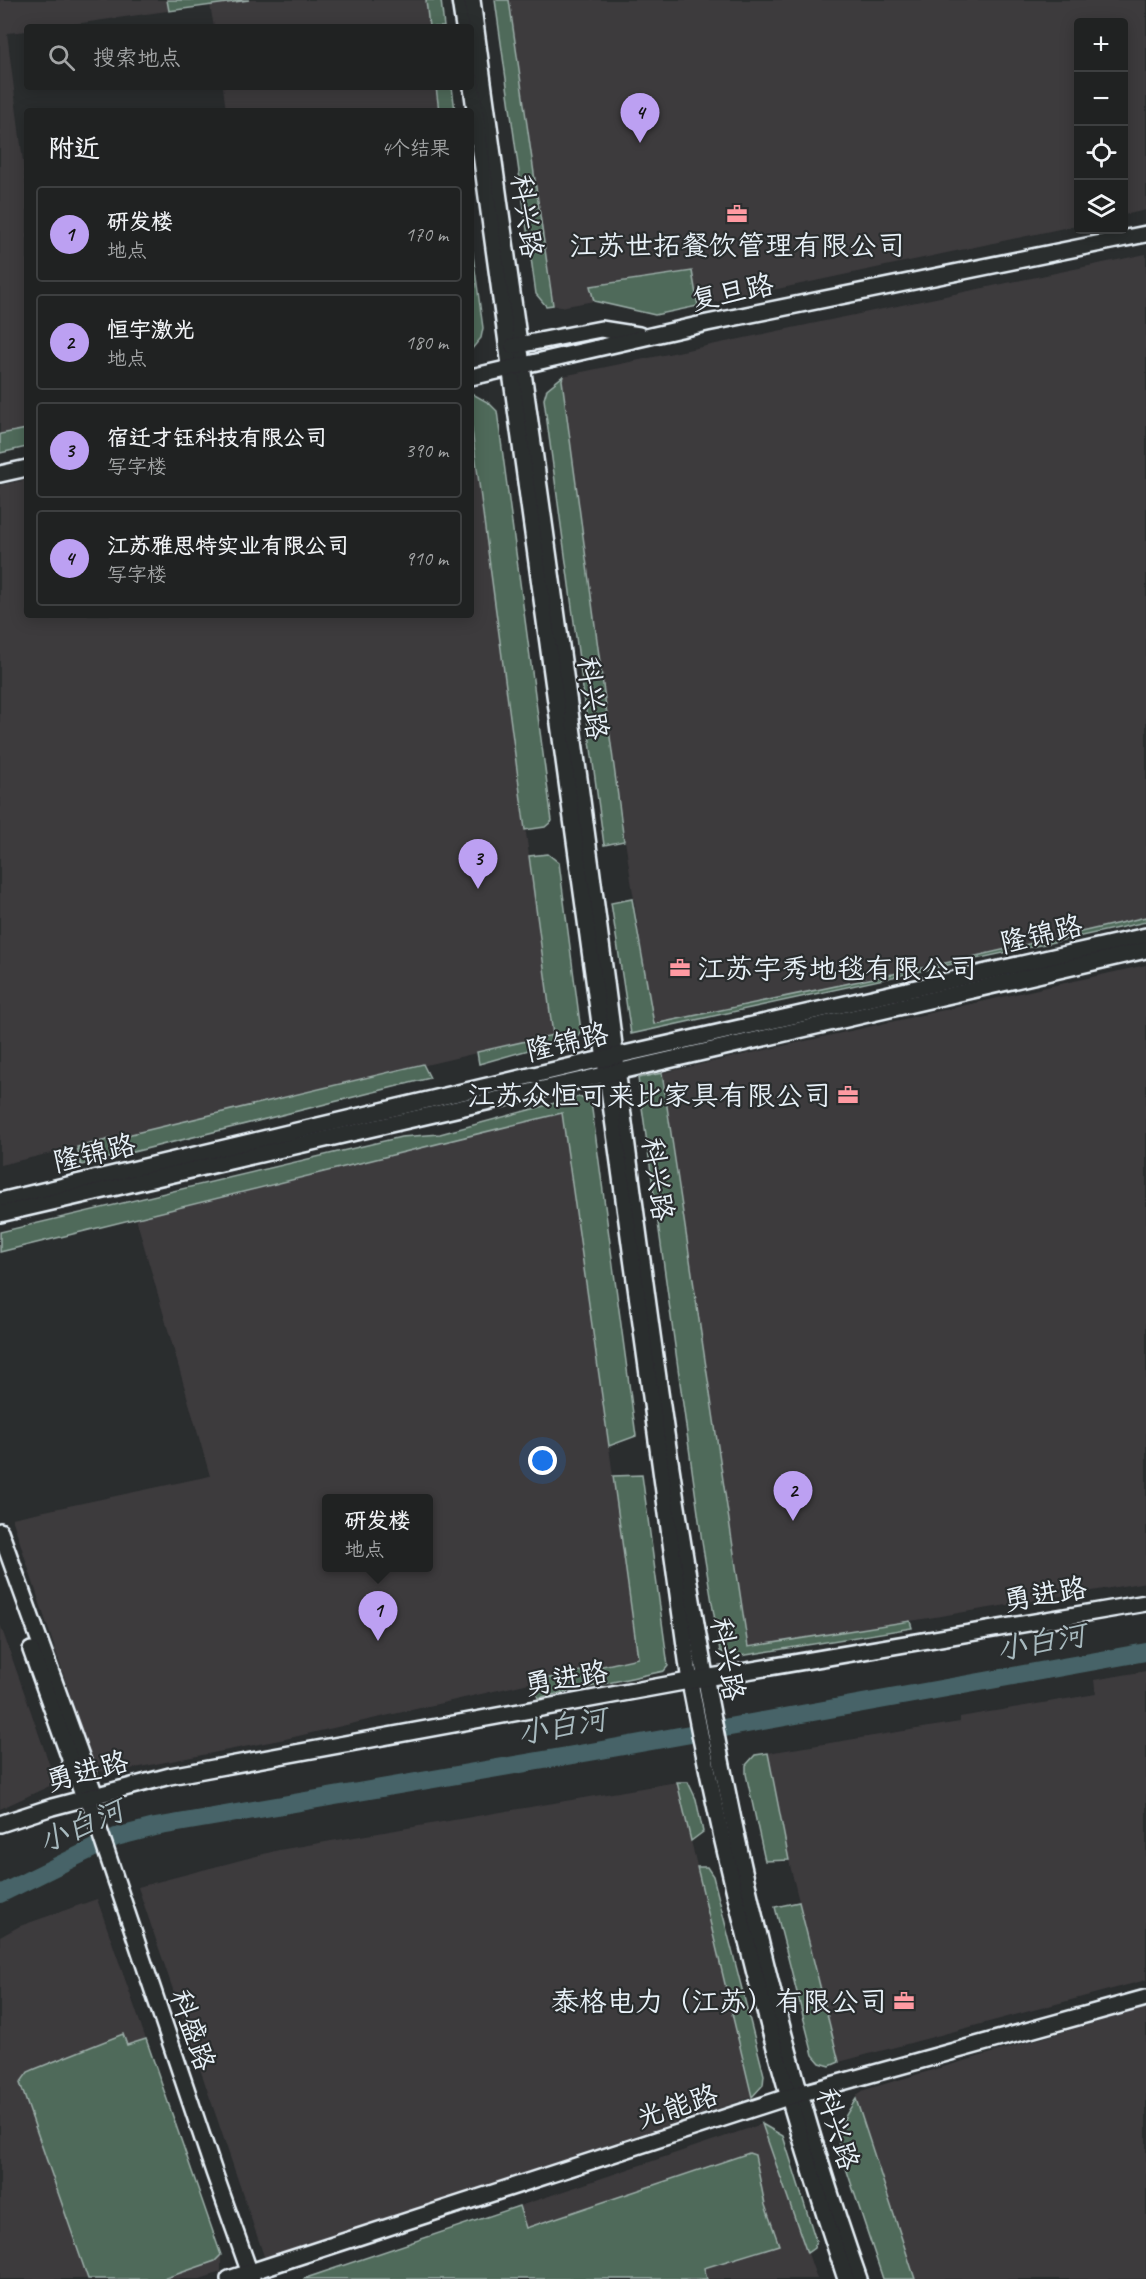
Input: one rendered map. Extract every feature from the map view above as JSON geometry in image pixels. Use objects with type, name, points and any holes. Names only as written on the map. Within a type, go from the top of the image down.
[{"type":"main road","points":[[460,0],[464,24]]},
{"type":"main road","name":"科兴路","points":[[472,0],[514,346]]},
{"type":"main road","name":"科兴路","points":[[473,90],[517,367],[611,1065],[669,1455],[697,1680],[712,1754],[774,1998],[794,2095],[846,2279]]},
{"type":"main road","name":"复旦路","points":[[474,376],[648,337],[1146,234]]},
{"type":"main road","points":[[514,346],[601,329],[648,337]]},
{"type":"main road","points":[[0,474],[24,469]]},
{"type":"main road","name":"隆锦路","points":[[0,1214],[1146,936]]},
{"type":"main road","name":"隆锦路","points":[[0,1201],[611,1065],[1146,951]]},
{"type":"main road","name":"科盛路","points":[[0,1531],[110,1866],[251,2275]]},
{"type":"main road","name":"科盛路","points":[[0,1562],[89,1797]]},
{"type":"main road","name":"勇进路","points":[[0,1824],[89,1797],[170,1776],[697,1680],[1146,1603]]},
{"type":"main road","name":"光能路","points":[[228,2279],[251,2275],[794,2095],[1146,1998]]},
{"type":"main road","name":"科兴路","points":[[794,2095],[860,2279]]},
{"type":"shaded area","points":[[0,0],[426,0],[429,24],[213,24],[210,5],[74,24],[24,24],[24,31],[7,33],[24,170],[24,430],[0,434]]},
{"type":"shaded area","points":[[509,0],[1146,0],[1146,210],[1128,214],[1128,18],[1074,18],[1074,226],[655,315],[594,301],[560,307],[553,305]]},
{"type":"shaded area","points":[[223,90],[436,90],[439,108],[226,108]]},
{"type":"shaded area","points":[[1146,254],[1146,917],[941,964],[653,1024],[612,755],[563,376]]},
{"type":"shaded area","points":[[474,445],[553,1035],[0,1165],[0,485],[24,481],[24,618],[474,618]]},
{"type":"shaded area","points":[[1146,965],[1146,1582],[748,1648],[662,1073]]},
{"type":"shaded area","points":[[563,1113],[638,1658],[285,1739],[114,1772],[95,1771],[12,1518],[210,1476],[136,1218]]},
{"type":"shaded area","points":[[0,1624],[56,1783],[0,1809]]},
{"type":"shaded area","points":[[1146,1671],[1146,1980],[839,2062],[790,1865],[768,1753],[960,1722],[960,1717],[1096,1694],[1094,1680]]},
{"type":"shaded area","points":[[677,1782],[752,2097],[265,2259],[138,1887],[279,1850]]},
{"type":"shaded area","points":[[97,1899],[221,2255],[221,2272],[200,2279],[0,2279],[0,1937],[20,1926]]},
{"type":"shaded area","points":[[1146,2008],[1146,2279],[915,2279],[856,2099],[857,2095],[864,2090]]},
{"type":"shaded area","points":[[762,2124],[817,2279],[303,2279]]},
{"type":"green space","points":[[167,0],[249,0],[169,11]]},
{"type":"green space","points":[[426,0],[441,0],[444,24],[429,24]]},
{"type":"green space","points":[[495,0],[509,0],[553,305],[546,306],[536,294]]},
{"type":"green space","points":[[436,90],[452,90],[455,108],[439,108]]},
{"type":"green space","points":[[474,263],[483,328],[481,338],[474,346]]},
{"type":"green space","points":[[692,271],[698,306],[655,315],[594,301],[590,286]]},
{"type":"green space","points":[[563,376],[624,841],[604,845],[544,399],[547,389]]},
{"type":"green space","points":[[474,395],[489,403],[497,411],[552,821],[545,827],[525,830],[474,446]]},
{"type":"green space","points":[[24,430],[24,448],[0,453],[0,434]]},
{"type":"green space","points":[[548,854],[559,863],[581,1031],[578,1036],[479,1064],[477,1052],[553,1035],[529,856]]},
{"type":"green space","points":[[632,899],[654,1024],[941,964],[1146,917],[1146,922],[631,1034],[611,903]]},
{"type":"green space","points":[[423,1064],[430,1078],[81,1165],[77,1147]]},
{"type":"green space","points":[[662,1073],[748,1647],[910,1621],[912,1628],[734,1657],[720,1651],[702,1542],[638,1078]]},
{"type":"green space","points":[[577,1097],[587,1098],[591,1102],[636,1436],[609,1446],[562,1113],[0,1252],[0,1232],[401,1137],[440,1134]]},
{"type":"green space","points":[[642,1475],[668,1666],[664,1671],[538,1698],[532,1682],[638,1658],[613,1476]]},
{"type":"green space","points":[[768,1753],[789,1860],[765,1861],[746,1774],[746,1765],[755,1755]]},
{"type":"green space","points":[[677,1782],[688,1782],[696,1799],[703,1832],[691,1841]]},
{"type":"green space","points":[[697,1867],[707,1867],[713,1876],[764,2075],[763,2085],[752,2097]]},
{"type":"green space","points":[[799,1902],[839,2062],[830,2066],[820,2063],[813,2055],[775,1907]]},
{"type":"green space","points":[[123,2034],[127,2045],[146,2039],[221,2255],[215,2261],[163,2279],[88,2279],[20,2083],[28,2072]]},
{"type":"green space","points":[[856,2099],[915,2279],[883,2279],[839,2147],[840,2127]]},
{"type":"green space","points":[[762,2124],[783,2136],[816,2241],[814,2248],[807,2253]]},
{"type":"green space","points":[[749,2153],[755,2155],[765,2205],[779,2245],[704,2268],[707,2279],[303,2279],[519,2206],[526,2228]]},
{"type":"waterway","name":"小白河","points":[[0,1894],[116,1837],[155,1827],[596,1751],[1146,1652]]},
{"type":"place","name":"江苏雅思特实业有限公司","points":[[640,143]]},
{"type":"place","name":"江苏世拓餐饮管理有限公司","points":[[737,214]]},
{"type":"place","name":"宿迁才钰科技有限公司","points":[[478,889]]},
{"type":"place","name":"江苏宇秀地毯有限公司","points":[[680,968]]},
{"type":"place","name":"江苏众恒可来比家具有限公司","points":[[848,1095]]},
{"type":"place","name":"恒宇激光","points":[[793,1521]]},
{"type":"place","name":"研发楼","points":[[378,1641]]},
{"type":"place","name":"泰格电力（江苏）有限公司","points":[[904,2001]]}]
